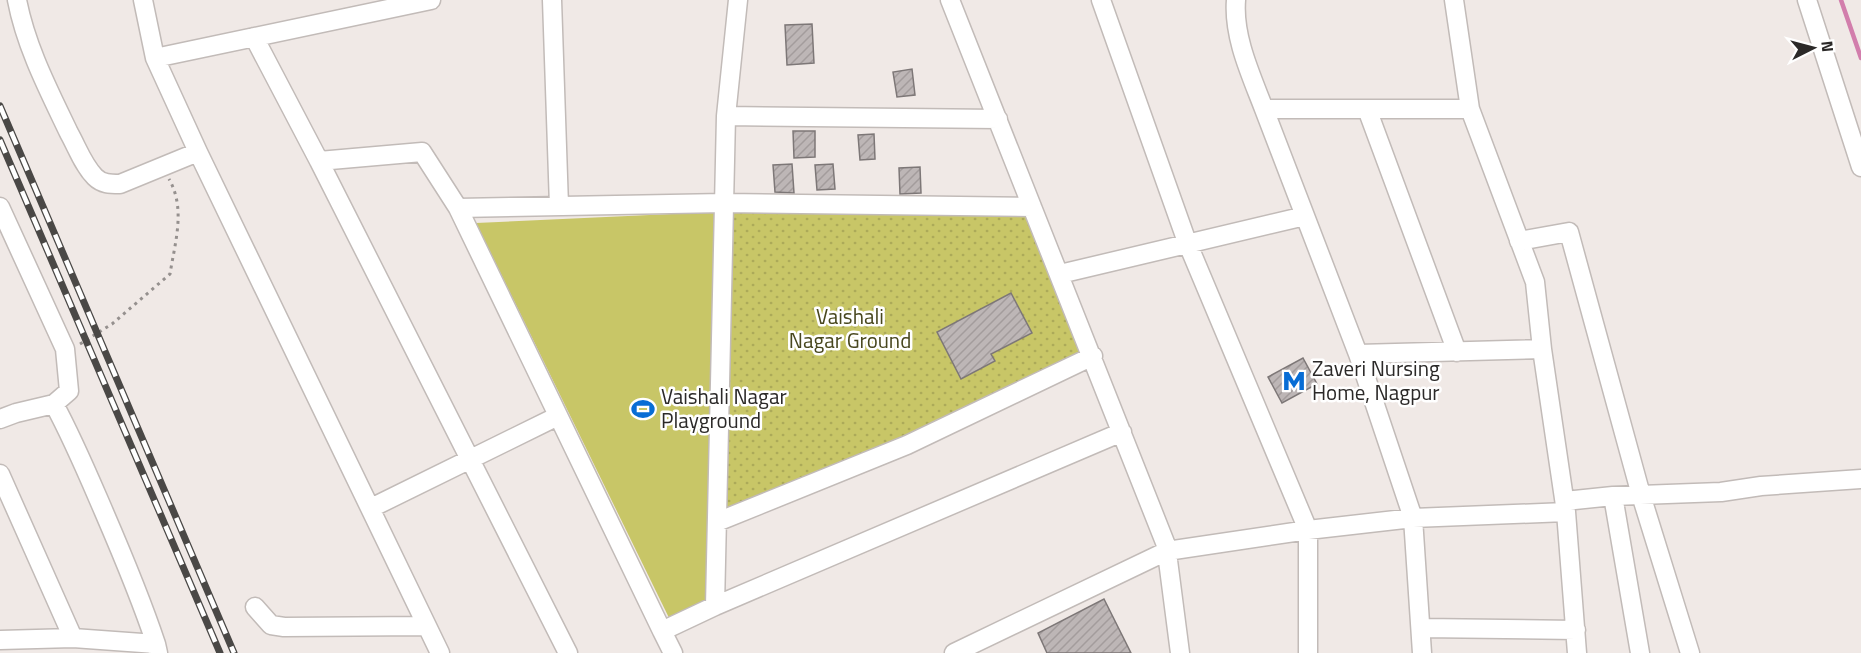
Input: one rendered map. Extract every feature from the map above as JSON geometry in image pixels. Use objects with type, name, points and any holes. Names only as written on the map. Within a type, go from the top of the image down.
[{"type":"street","points":[[17,0],[31,47],[47,86],[84,163],[95,177],[106,184],[120,184],[198,152]]},
{"type":"street","points":[[143,0],[155,58],[198,152],[440,653]]},
{"type":"street","points":[[155,58],[254,37],[351,8],[431,0]]},
{"type":"street","points":[[552,0],[559,206]]},
{"type":"street","points":[[715,606],[726,116],[738,0]]},
{"type":"street","points":[[950,0],[1166,545],[1180,653]]},
{"type":"street","points":[[1101,0],[1187,242],[1308,530],[1308,653]]},
{"type":"street","points":[[1236,0],[1235,13],[1246,62],[1358,354],[1413,519],[1422,653]]},
{"type":"street","points":[[1454,0],[1470,109],[1534,282],[1565,506],[1577,653]]},
{"type":"street","points":[[1808,0],[1861,167]]},
{"type":"street","points":[[254,37],[568,653]]},
{"type":"street","points":[[1264,109],[1470,109]]},
{"type":"street","points":[[1367,109],[1456,352]]},
{"type":"street","points":[[726,116],[998,119]]},
{"type":"street","points":[[319,161],[422,152],[458,208],[673,653]]},
{"type":"street","points":[[458,208],[724,203],[1032,207]]},
{"type":"street","points":[[0,207],[65,349],[69,391],[54,404],[0,419]]},
{"type":"street","points":[[1060,274],[1187,242],[1305,216]]},
{"type":"street","points":[[1519,241],[1569,232],[1641,495],[1690,653]]},
{"type":"street","points":[[1358,354],[1542,349]]},
{"type":"street","points":[[717,522],[907,445],[1093,356]]},
{"type":"street","points":[[0,640],[73,638],[157,649],[143,604],[71,434],[54,404]]},
{"type":"street","points":[[371,508],[558,416]]},
{"type":"street","points":[[662,632],[715,606],[1122,432]]},
{"type":"street","points":[[0,474],[73,638]]},
{"type":"street","points":[[954,653],[1167,551],[1308,530],[1565,506],[1613,496],[1721,492],[1761,486],[1861,479]]},
{"type":"street","points":[[1613,496],[1640,653]]},
{"type":"street","points":[[255,607],[271,624],[284,627],[428,626]]},
{"type":"street","points":[[1422,628],[1576,630]]},
{"type":"path","points":[[65,349],[86,341],[105,329],[170,274],[179,206],[177,194],[163,167]]},
{"type":"green space","name":"Vaishali Nagar Ground","points":[[734,209],[1032,209],[1090,355],[726,513]]},
{"type":"green space","name":"Vaishali Nagar Playground","points":[[715,212],[724,594],[673,626],[476,223]]},
{"type":"building","points":[[812,24],[814,63],[787,65],[785,25]]},
{"type":"building","points":[[912,69],[915,95],[897,97],[893,72]]},
{"type":"building","points":[[793,131],[815,131],[815,157],[794,158]]},
{"type":"building","points":[[874,134],[875,159],[860,160],[858,135]]},
{"type":"building","points":[[792,164],[794,193],[775,192],[773,165]]},
{"type":"building","points":[[833,164],[835,189],[817,190],[815,165]]},
{"type":"building","points":[[920,167],[921,193],[900,194],[899,168]]},
{"type":"building","points":[[1011,293],[1032,333],[991,354],[995,361],[961,379],[937,332]]},
{"type":"building","points":[[1303,358],[1317,384],[1282,403],[1268,377]]},
{"type":"building","points":[[1104,599],[1131,653],[1047,653],[1038,633]]},
{"type":"waterway","points":[[1841,0],[1861,58]]},
{"type":"railway","points":[[0,106],[234,653]]},
{"type":"railway","points":[[0,140],[220,653]]},
{"type":"place","name":"Zaveri Nursing Home, Nagpur","points":[[1294,381]]},
{"type":"place","name":"Vaishali Nagar Playground","points":[[643,409]]}]
